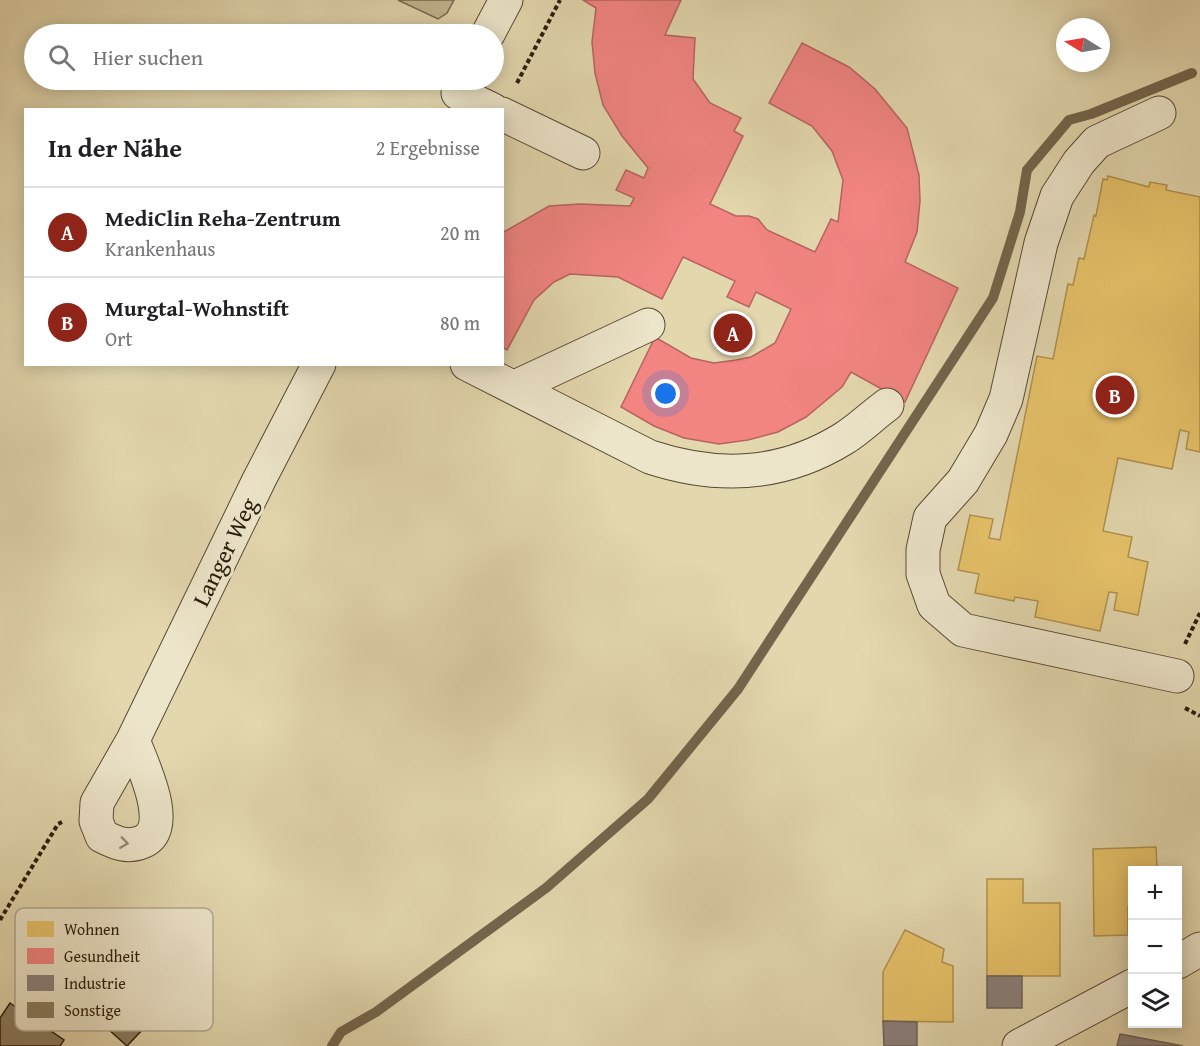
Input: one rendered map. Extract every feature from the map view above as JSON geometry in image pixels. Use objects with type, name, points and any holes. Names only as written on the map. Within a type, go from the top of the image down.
[{"type":"street","points":[[494,24],[506,0]]},
{"type":"street","points":[[458,94],[503,105],[584,153]]},
{"type":"street","points":[[1159,113],[1097,142],[1079,162],[1057,196],[1041,243],[1006,399],[991,434],[963,481],[930,518],[923,550],[923,574],[934,605],[963,630],[1177,676]]},
{"type":"street","points":[[515,387],[648,325]]},
{"type":"street","name":"Langer Weg","points":[[97,803],[133,740],[259,480],[318,366]]},
{"type":"street","points":[[471,366],[650,457],[696,469],[734,472],[762,470],[791,463],[819,453],[845,438],[887,405]]},
{"type":"street","points":[[97,803],[96,821],[102,836],[119,844],[134,845],[148,840],[155,831],[157,813],[153,795],[133,740]]},
{"type":"street","points":[[1182,960],[1200,949]]},
{"type":"street","points":[[1019,1046],[1128,988]]},
{"type":"path","points":[[503,105],[560,0]]},
{"type":"path","points":[[0,920],[58,824],[97,803]]},
{"type":"shaded area","points":[[398,0],[454,0],[447,13],[438,19]]},
{"type":"building: Wohnen","points":[[1108,176],[1149,187],[1150,182],[1167,185],[1166,190],[1200,197],[1200,452],[1186,449],[1189,432],[1180,430],[1172,469],[1118,458],[1103,531],[1132,537],[1128,557],[1148,562],[1138,615],[1114,610],[1117,593],[1109,592],[1100,631],[1035,617],[1038,601],[1015,597],[1014,601],[975,593],[979,574],[958,570],[970,515],[993,519],[989,538],[1000,540],[1037,356],[1053,359],[1068,284],[1073,285],[1079,258],[1084,259],[1103,179],[1107,180]]},
{"type":"building: Wohnen","points":[[1156,847],[1157,866],[1128,866],[1128,935],[1094,936],[1093,849]]},
{"type":"building: Wohnen","points":[[987,879],[1023,879],[1023,903],[1060,903],[1060,976],[987,976]]},
{"type":"building: Wohnen","points":[[905,930],[944,949],[942,962],[953,966],[953,1022],[883,1021],[883,972]]},
{"type":"building: Gesundheit","points":[[583,0],[681,0],[665,35],[695,38],[693,79],[710,103],[741,118],[734,131],[743,136],[710,204],[736,216],[758,219],[767,230],[815,252],[831,219],[838,222],[843,180],[832,151],[812,126],[769,103],[802,43],[849,67],[875,89],[907,128],[919,175],[920,201],[917,232],[905,262],[958,288],[905,402],[851,372],[842,387],[806,417],[778,432],[748,440],[719,444],[684,438],[654,426],[621,407],[655,337],[691,358],[714,363],[751,357],[775,343],[791,309],[756,292],[749,307],[727,297],[735,281],[683,257],[662,299],[618,277],[570,274],[554,282],[534,300],[507,350],[504,348],[504,232],[549,206],[580,204],[630,206],[634,198],[616,190],[626,170],[644,178],[648,168],[622,136],[603,105],[595,73],[592,42],[596,8]]},
{"type":"building: Industrie","points":[[987,976],[1022,976],[1022,1008],[987,1008]]},
{"type":"building: Industrie","points":[[883,1021],[917,1022],[917,1046],[884,1046]]},
{"type":"building: Industrie","points":[[1120,1034],[1183,1046],[1117,1046]]},
{"type":"building: Sonstige","points":[[10,1003],[15,1006],[15,1031],[51,1031],[64,1040],[60,1046],[0,1046],[0,1018]]},
{"type":"building: Sonstige","points":[[110,1031],[141,1031],[127,1046]]},
{"type":"waterway","points":[[332,1046],[341,1032],[376,1012],[546,888],[648,799],[738,689],[993,298],[1020,212],[1027,170],[1069,120],[1091,114],[1192,73]]},
{"type":"place","name":"MediClin Reha-Zentrum","points":[[733,333]]},
{"type":"place","name":"Murgtal-Wohnstift","points":[[1115,395]]}]
